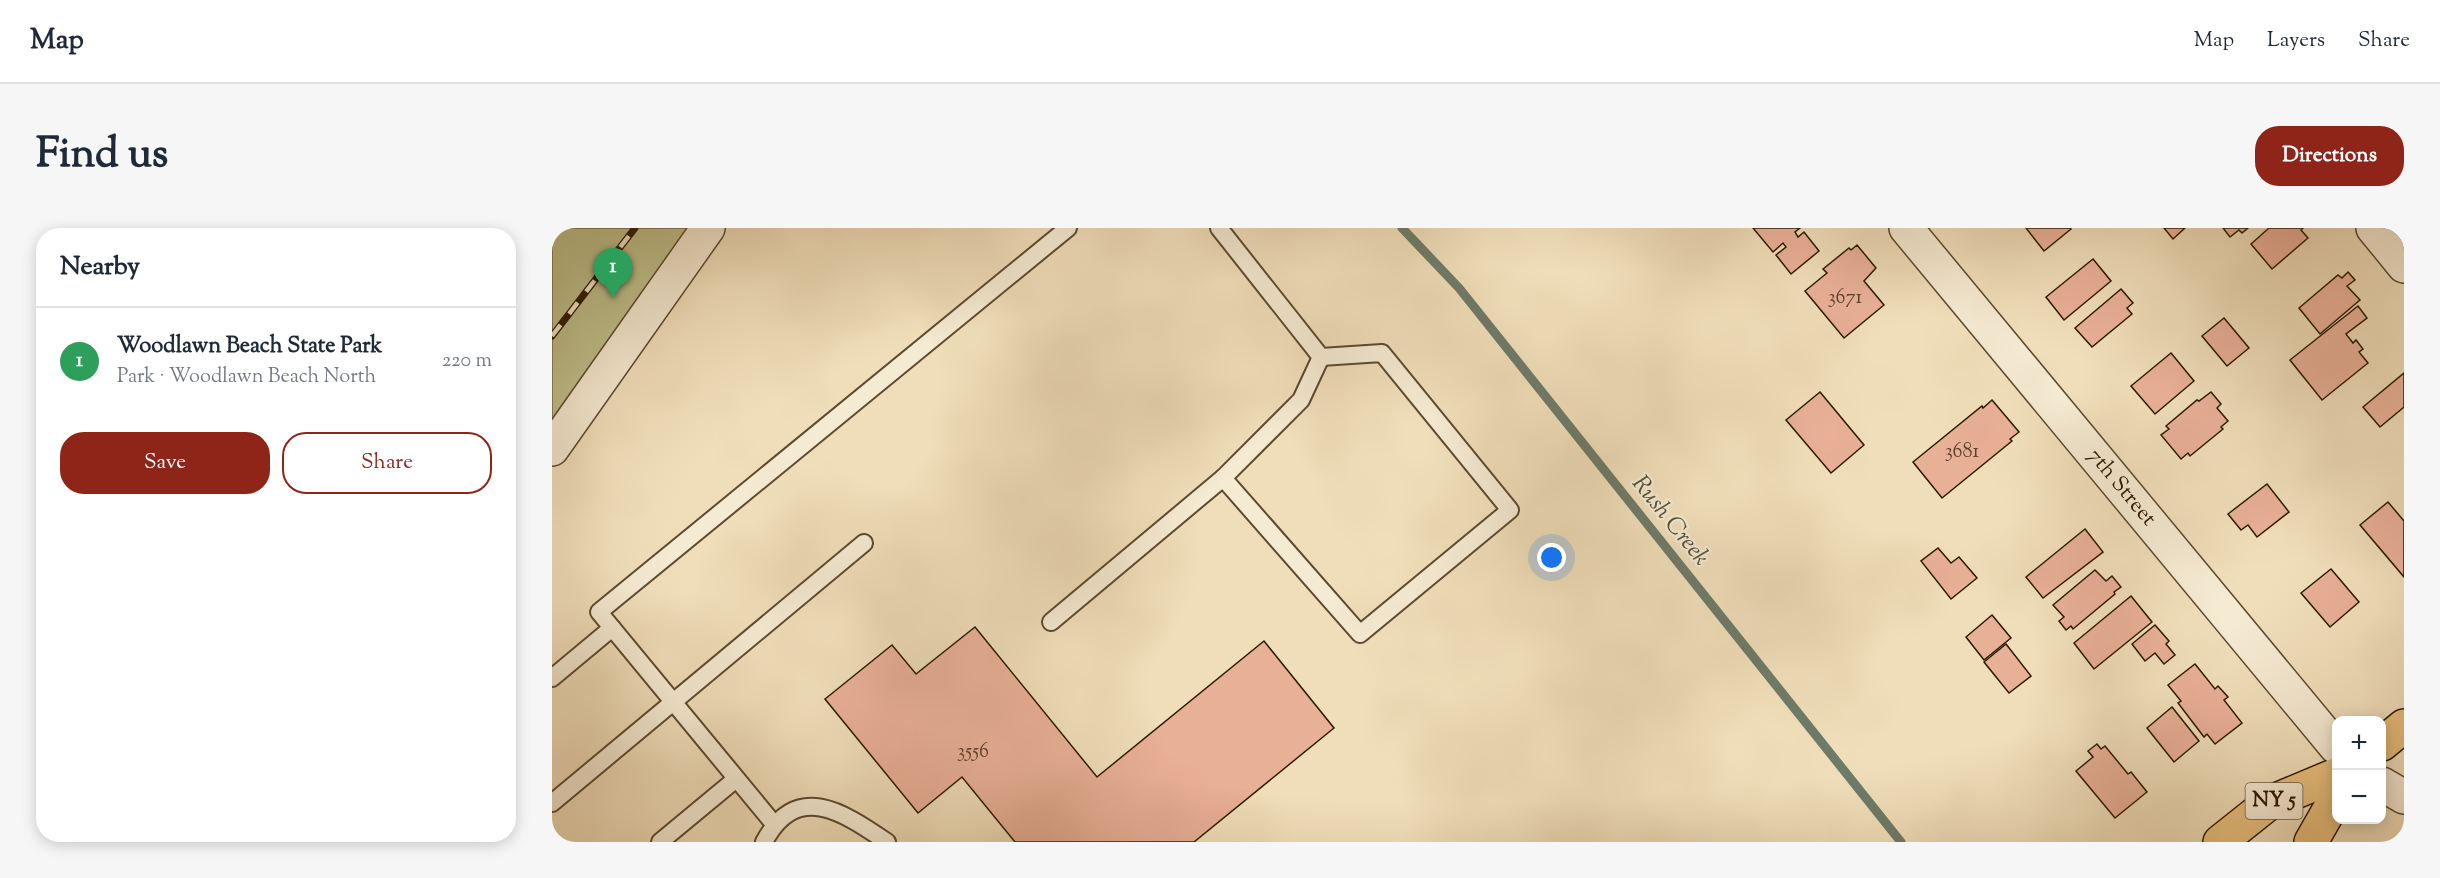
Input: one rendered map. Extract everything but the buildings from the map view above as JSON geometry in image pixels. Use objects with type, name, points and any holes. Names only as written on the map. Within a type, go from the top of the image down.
[{"type":"highway","points":[[2386,741],[2404,726]]},
{"type":"highway","name":"NY 5","points":[[2220,842],[2269,803],[2332,777]]},
{"type":"highway","name":"NY 5","points":[[2311,842],[2332,806]]},
{"type":"street","points":[[552,449],[708,228]]},
{"type":"street","name":"7th Street","points":[[1906,228],[2332,741]]},
{"type":"street","points":[[2373,228],[2404,266]]},
{"type":"street","points":[[2386,786],[2404,797]]},
{"type":"lane","points":[[774,824],[599,612],[1068,228]]},
{"type":"lane","points":[[1220,228],[1321,357]]},
{"type":"lane","points":[[1223,478],[1360,634],[1510,510],[1382,353],[1321,357]]},
{"type":"lane","points":[[1051,622],[1223,478],[1301,400],[1321,357]]},
{"type":"lane","points":[[552,803],[864,543]]},
{"type":"lane","points":[[552,678],[612,628]]},
{"type":"lane","points":[[660,842],[736,779]]},
{"type":"lane","points":[[764,842],[774,824],[797,809],[819,806],[853,819],[887,842]]},
{"type":"green space","points":[[552,228],[725,228],[552,462]]},
{"type":"waterway","name":"Rush Creek","points":[[1402,228],[1459,288],[1901,842]]},
{"type":"railway","points":[[552,336],[635,228]]},
{"type":"place","name":"Woodlawn Beach State Park","points":[[613,298]]}]
